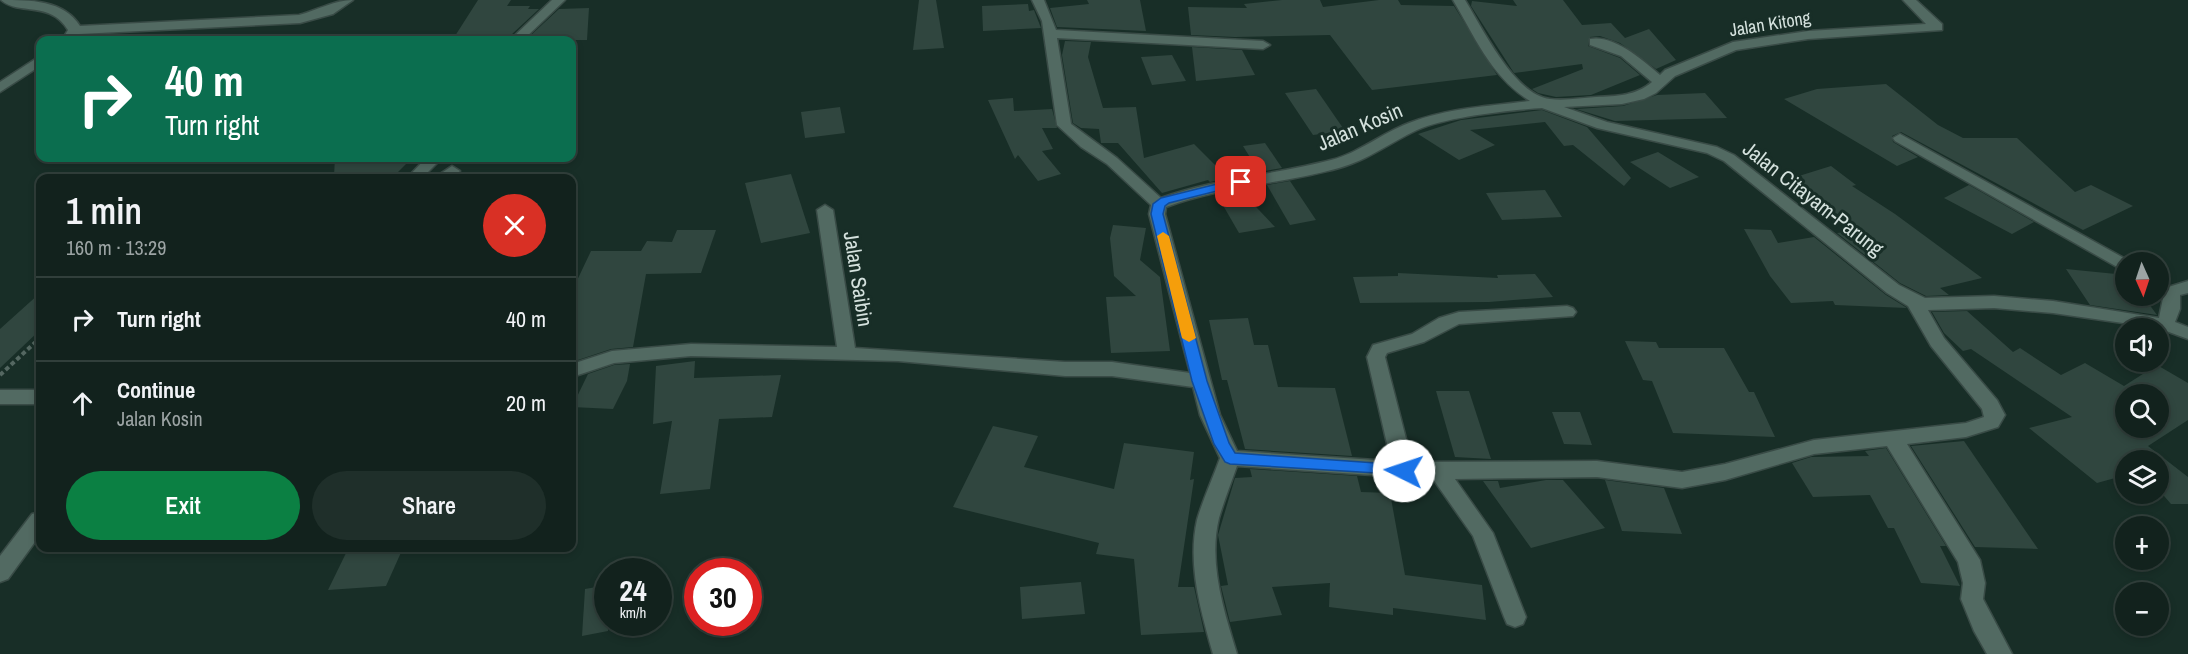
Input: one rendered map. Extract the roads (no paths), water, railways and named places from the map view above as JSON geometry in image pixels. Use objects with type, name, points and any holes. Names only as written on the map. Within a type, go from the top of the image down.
[{"type":"street","points":[[7,0],[52,6],[65,13],[71,35],[300,19],[329,11],[347,0]]},
{"type":"street","points":[[520,36],[559,0]]},
{"type":"street","points":[[1038,0],[1048,21],[1064,125],[1078,138],[1112,161],[1159,204],[1157,214],[1200,381],[1210,415],[1230,458],[1208,521],[1205,552],[1216,623],[1225,654]]},
{"type":"street","name":"Jalan Citayam-Parung","points":[[1459,0],[1505,74],[1546,104],[1602,124],[1712,150],[1729,158],[1893,289],[1916,302]]},
{"type":"street","name":"Jalan Kitong","points":[[1546,104],[1622,100],[1639,96],[1670,73],[1718,51],[1755,42],[1837,32],[1937,27],[1909,0]]},
{"type":"street","points":[[1050,34],[1263,45]]},
{"type":"street","points":[[1594,42],[1626,53],[1660,82]]},
{"type":"street","points":[[0,88],[36,63]]},
{"type":"street","name":"Jalan Kosin","points":[[1159,204],[1198,190],[1336,164],[1426,121],[1546,104]]},
{"type":"street","points":[[1900,138],[2115,261]]},
{"type":"street","points":[[418,174],[430,162]]},
{"type":"street","name":"Jalan Saibin","points":[[825,210],[847,354]]},
{"type":"street","points":[[2169,289],[2188,287]]},
{"type":"street","points":[[2168,318],[2173,303],[2169,297]]},
{"type":"street","points":[[1230,458],[1404,471],[1597,469],[1682,480],[1725,472],[1814,447],[1966,430],[1991,422],[1995,415],[1986,398],[1936,342],[1916,302],[1994,302],[2053,307],[2121,318]]},
{"type":"street","points":[[1404,471],[1376,357],[1379,349],[1387,344],[1418,338],[1445,322],[1459,318],[1567,312]]},
{"type":"street","points":[[2169,327],[2188,333]]},
{"type":"street","points":[[576,370],[612,357],[665,351],[847,354],[898,355],[1065,369],[1112,369],[1200,381]]},
{"type":"street","points":[[0,397],[36,397]]},
{"type":"street","points":[[1893,439],[1969,560],[1974,583],[1972,599],[1982,624],[2000,654]]},
{"type":"street","points":[[1439,472],[1482,533],[1515,617]]},
{"type":"street","points":[[0,573],[36,525]]}]
